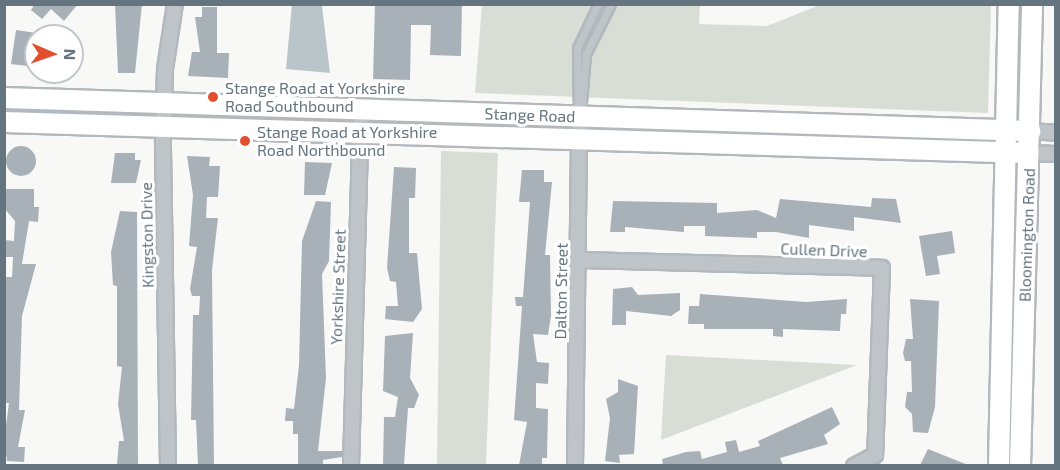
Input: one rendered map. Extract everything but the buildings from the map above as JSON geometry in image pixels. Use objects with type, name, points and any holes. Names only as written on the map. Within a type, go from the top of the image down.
[{"type":"main road","name":"Bloomington Road","points":[[999,465],[1009,4]]},
{"type":"main road","name":"Bloomington Road","points":[[1020,465],[1032,4]]},
{"type":"main road","name":"Stange Road","points":[[4,98],[1030,132]]},
{"type":"main road","name":"Stange Road","points":[[4,122],[579,142],[1029,153]]},
{"type":"street","name":"Kingston Drive","points":[[168,465],[163,128],[175,4]]},
{"type":"street","name":"Yorkshire Street","points":[[351,465],[361,110]]},
{"type":"street","name":"Dalton Street","points":[[575,465],[579,117]]},
{"type":"street","name":"Stange Road","points":[[1030,132],[1056,133]]},
{"type":"street","name":"Stange Road","points":[[1029,153],[1056,154]]},
{"type":"street","name":"Cullen Drive","points":[[579,260],[882,268],[875,455],[854,465]]},
{"type":"lane","points":[[579,117],[577,48],[598,4]]},
{"type":"lane","points":[[579,117],[586,54],[611,4]]},
{"type":"shaded area","points":[[292,4],[322,6],[330,73],[286,69]]},
{"type":"shaded area","points":[[482,5],[700,5],[699,24],[767,26],[820,5],[991,5],[988,113],[475,93]]},
{"type":"shaded area","points":[[10,106],[138,110],[138,118],[10,114]]},
{"type":"shaded area","points":[[190,112],[339,117],[339,125],[190,120]]},
{"type":"shaded area","points":[[441,151],[498,153],[486,465],[437,465]]},
{"type":"shaded area","points":[[666,355],[857,365],[661,440]]},
{"type":"place","name":"Stange Road at Yorkshire Road Southbound","points":[[213,97]]},
{"type":"place","name":"Stange Road at Yorkshire Road Northbound","points":[[245,141]]}]
